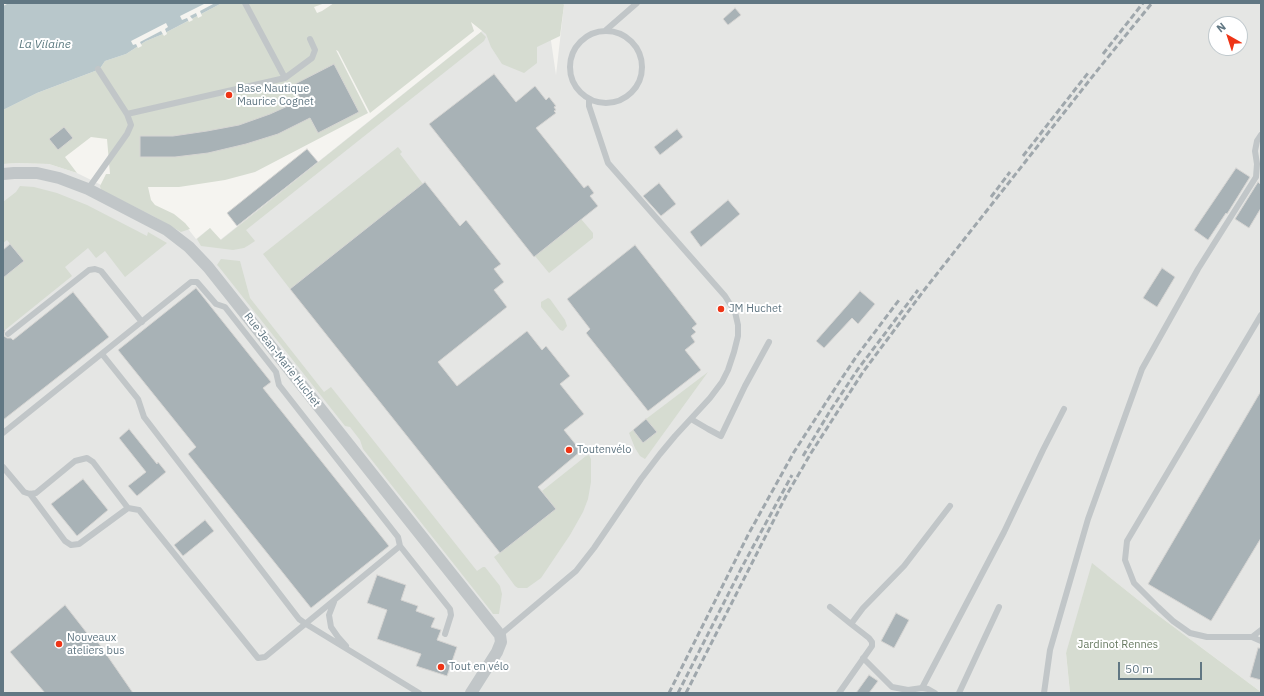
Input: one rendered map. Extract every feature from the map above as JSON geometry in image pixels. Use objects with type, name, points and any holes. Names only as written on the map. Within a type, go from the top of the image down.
[{"type":"street","name":"Rue Jean-Marie Huchet","points":[[3,174],[14,172],[37,173],[59,178],[88,189],[167,230],[189,247],[204,262],[500,635]]},
{"type":"street","points":[[471,693],[497,652],[500,642],[500,635]]},
{"type":"lane","points":[[246,3],[285,78]]},
{"type":"lane","points":[[606,30],[637,3]]},
{"type":"lane","points":[[606,30],[615,31],[633,42],[639,53],[642,66],[640,78],[635,89],[625,97],[612,102],[599,103],[589,99],[579,92],[572,81],[569,67],[571,54],[576,45],[585,36],[594,32],[606,30]]},
{"type":"lane","points":[[127,114],[285,78],[312,58],[315,50],[310,39]]},
{"type":"lane","points":[[88,189],[132,125],[127,114],[98,69]]},
{"type":"lane","points":[[500,635],[576,571],[594,548],[641,479],[675,436],[718,387],[728,370],[738,336],[738,325],[735,312],[725,296],[608,163],[589,106],[589,99]]},
{"type":"lane","points":[[1044,693],[1050,650],[1088,519],[1142,369],[1198,269],[1256,177],[1257,164],[1255,151],[1257,141],[1261,135]]},
{"type":"lane","points":[[8,334],[89,270],[94,269],[101,271],[142,322]]},
{"type":"lane","points":[[3,433],[191,282],[198,282],[216,304],[225,307],[276,372],[279,385],[398,537],[400,546],[450,609],[451,615],[445,634]]},
{"type":"lane","points":[[1261,315],[1127,541],[1125,560],[1134,583],[1158,607],[1190,633],[1208,637],[1252,636],[1261,641]]},
{"type":"lane","points":[[691,419],[721,436],[745,386],[769,342]]},
{"type":"lane","points":[[102,354],[138,399],[144,417],[299,619],[419,693]]},
{"type":"lane","points":[[922,688],[1004,532],[1064,409]]},
{"type":"lane","points":[[3,466],[24,492],[36,494],[75,462],[87,458],[93,462],[128,508],[139,510],[258,658],[265,657],[400,546]]},
{"type":"lane","points":[[30,494],[65,541],[71,545],[79,544],[128,508]]},
{"type":"lane","points":[[852,624],[864,608],[904,566],[950,506]]},
{"type":"lane","points":[[334,601],[329,615],[331,627],[338,638],[351,652]]},
{"type":"lane","points":[[830,607],[872,642],[872,646],[839,693]]},
{"type":"lane","points":[[959,693],[999,607]]},
{"type":"lane","points":[[1252,636],[1261,630]]},
{"type":"lane","points":[[863,658],[892,687],[908,690],[922,688],[928,689],[935,693]]},
{"type":"shaded area","points":[[563,3],[1261,3],[1261,692],[1147,607],[1107,575],[1066,653],[1070,693],[3,693],[3,164],[49,164],[77,173],[180,224],[189,230],[196,239],[210,228],[220,240],[502,15],[550,34],[556,75]]},
{"type":"green space","name":"Base Nautique Maurice Cognet","points":[[222,3],[325,3],[314,7],[317,13],[334,3],[563,3],[564,5],[560,36],[537,47],[537,63],[524,73],[502,64],[491,47],[486,34],[471,22],[474,31],[370,113],[338,51],[336,50],[368,113],[255,172],[225,180],[179,187],[148,187],[151,200],[155,205],[174,214],[190,229],[181,232],[101,190],[100,186],[106,174],[110,174],[107,139],[91,137],[65,157],[77,173],[49,164],[3,164],[3,110],[37,93],[95,71],[101,67],[105,61],[126,54],[146,41],[163,34]]},
{"type":"green space","points":[[481,32],[486,37],[484,41],[246,230],[255,241],[244,248],[233,250],[201,246],[197,239],[210,228],[221,240]]},
{"type":"green space","points":[[398,147],[402,152],[400,154],[423,184],[290,289],[263,254]]},
{"type":"green space","points":[[20,186],[34,187],[57,193],[87,205],[147,236],[148,232],[167,243],[125,277],[105,251],[96,258],[88,248],[65,267],[72,276],[5,330],[3,328],[3,278],[24,261],[7,240],[3,243],[3,202],[16,192]]},
{"type":"green space","points":[[581,219],[593,233],[593,238],[549,273],[535,256]]},
{"type":"green space","points":[[221,259],[240,261],[250,298],[324,392],[331,387],[477,571],[485,567],[500,586],[502,594],[499,614],[493,614],[363,449],[360,440],[350,427],[345,426],[217,265]]},
{"type":"green space","points":[[548,298],[565,320],[567,326],[563,331],[560,330],[541,307],[541,302]]},
{"type":"green space","points":[[708,372],[645,459],[640,456],[629,433],[633,430],[643,443],[657,432],[646,419]]},
{"type":"green space","points":[[589,455],[591,459],[591,482],[588,499],[583,512],[570,535],[541,578],[527,588],[518,588],[494,557],[556,509],[542,491]]},
{"type":"green space","name":"Jardinot Rennes","points":[[1092,563],[1147,607],[1261,693],[1070,693],[1066,653]]},
{"type":"water","name":"La Vilaine","points":[[9,3],[222,3],[163,34],[146,41],[126,54],[105,61],[101,67],[95,71],[37,93],[3,110],[3,6]]},
{"type":"pier","points":[[206,3],[215,3],[200,11],[202,16],[198,18],[196,13],[190,16],[193,20],[189,22],[187,18],[182,20],[180,16]]},
{"type":"pier","points":[[166,23],[168,27],[165,29],[167,34],[164,36],[161,31],[140,42],[142,46],[138,48],[136,44],[133,45],[131,41]]},
{"type":"building","points":[[735,8],[741,15],[728,25],[723,19]]},
{"type":"building","points":[[334,64],[359,112],[318,133],[310,118],[278,134],[246,144],[208,153],[175,157],[140,157],[140,136],[173,136],[207,131],[239,125],[270,114],[301,100],[293,85]]},
{"type":"building","points":[[494,74],[516,102],[535,86],[546,100],[549,97],[556,106],[554,107],[556,110],[554,111],[556,113],[536,128],[584,188],[588,185],[594,193],[590,196],[598,206],[534,257],[429,124]]},
{"type":"building","points":[[64,127],[73,138],[58,150],[49,139]]},
{"type":"building","points":[[677,129],[683,137],[660,155],[654,147]]},
{"type":"building","points":[[307,149],[318,162],[237,226],[227,213]]},
{"type":"building","points":[[1236,168],[1250,177],[1227,214],[1226,213],[1208,240],[1194,230]]},
{"type":"building","points":[[425,182],[460,226],[466,220],[501,264],[494,269],[504,282],[494,290],[507,307],[438,362],[457,386],[527,331],[542,350],[546,346],[570,376],[560,384],[584,414],[564,430],[581,451],[538,487],[556,509],[500,553],[290,289]]},
{"type":"building","points":[[1258,182],[1261,185],[1261,208],[1249,228],[1235,219]]},
{"type":"building","points":[[659,183],[676,204],[661,216],[643,196]]},
{"type":"building","points":[[728,200],[740,214],[701,247],[690,232]]},
{"type":"building","points":[[10,244],[24,261],[3,278],[3,250]]},
{"type":"building","points":[[635,245],[697,324],[692,328],[696,332],[691,336],[695,342],[685,350],[701,370],[648,411],[586,333],[590,329],[567,299]]},
{"type":"building","points":[[1162,268],[1175,277],[1157,307],[1143,298]]},
{"type":"building","points":[[196,288],[271,382],[263,388],[389,546],[311,608],[188,454],[196,447],[118,350]]},
{"type":"building","points":[[860,291],[875,304],[858,324],[852,318],[824,348],[816,341]]},
{"type":"building","points":[[73,292],[109,337],[3,420],[3,328],[5,330],[4,336],[13,340]]},
{"type":"building","points":[[1261,391],[1261,538],[1211,621],[1148,584]]},
{"type":"building","points":[[646,419],[657,432],[643,443],[633,430]]},
{"type":"building","points":[[129,429],[157,464],[158,462],[166,472],[137,496],[128,486],[146,472],[119,438]]},
{"type":"building","points":[[83,479],[108,510],[77,536],[51,504]]},
{"type":"building","points":[[205,520],[214,531],[183,556],[174,545]]},
{"type":"building","points":[[377,575],[406,585],[401,600],[418,606],[416,611],[435,618],[431,627],[441,630],[437,640],[457,647],[447,676],[416,666],[421,654],[377,639],[387,610],[367,603]]},
{"type":"building","name":"Nouveaux ateliers bus","points":[[65,605],[90,637],[93,635],[133,693],[45,693],[10,652]]},
{"type":"building","points":[[896,613],[909,620],[894,648],[881,641]]},
{"type":"building","points":[[1258,648],[1261,648],[1261,680],[1250,677]]},
{"type":"building","points":[[869,675],[878,681],[869,693],[856,693]]},
{"type":"railway","points":[[1103,54],[1143,3]]},
{"type":"railway","points":[[686,693],[786,496],[811,453],[863,372],[925,289],[1152,3]]},
{"type":"railway","points":[[1023,156],[1088,73]]},
{"type":"railway","points":[[991,197],[1010,172]]},
{"type":"railway","points":[[803,456],[830,411],[858,369],[918,290]]},
{"type":"railway","points":[[669,693],[748,535],[794,452],[856,357],[899,300]]},
{"type":"railway","points":[[678,693],[742,567],[792,475]]},
{"type":"place","name":"Base Nautique Maurice Cognet","points":[[229,95]]},
{"type":"place","name":"JM Huchet","points":[[721,309]]},
{"type":"place","name":"Toutenvélo","points":[[569,450]]},
{"type":"place","name":"Nouveaux ateliers bus","points":[[59,644]]},
{"type":"place","name":"Tout en vélo","points":[[441,667]]}]
